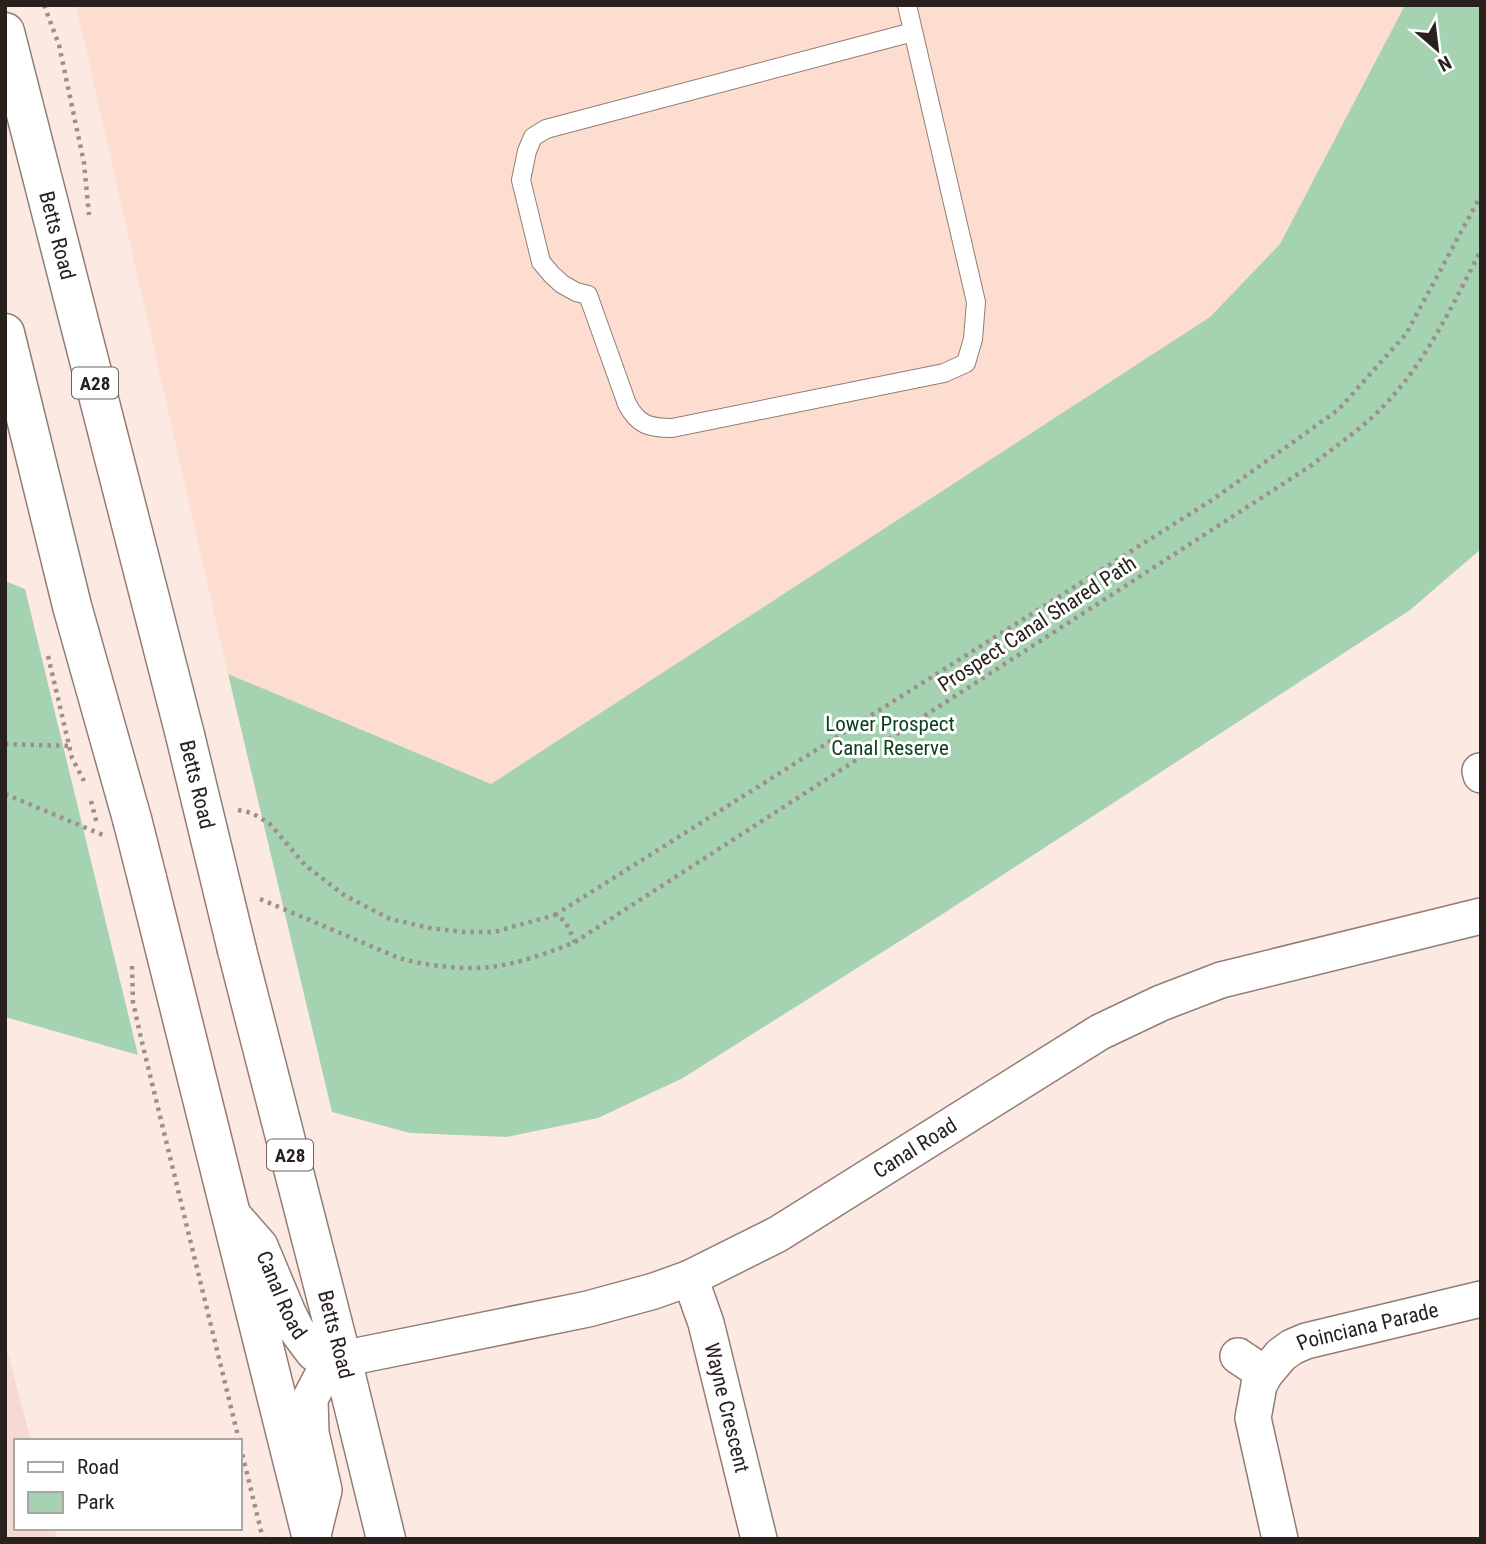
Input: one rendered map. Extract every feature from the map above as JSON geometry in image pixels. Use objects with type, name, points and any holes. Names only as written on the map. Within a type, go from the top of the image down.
[{"type":"highway","name":"Betts Road","points":[[5,32],[185,735],[386,1539]]},
{"type":"highway","points":[[5,333],[72,606],[132,819],[312,1539]]},
{"type":"street","name":"Canal Road","points":[[232,1214],[260,1246],[296,1329],[314,1353],[325,1358],[342,1359],[600,1306],[690,1278],[778,1234],[1100,1032],[1161,1003],[1221,980],[1481,916]]},
{"type":"street","name":"Wayne Crescent","points":[[690,1278],[706,1323],[758,1539]]},
{"type":"street","name":"Poinciana Parade","points":[[1280,1539],[1252,1418],[1259,1385],[1251,1365],[1281,1355],[1306,1341],[1481,1298]]},
{"type":"street","points":[[312,1539],[324,1490],[311,1433],[310,1399],[321,1378],[342,1359]]},
{"type":"lane","points":[[907,5],[914,32],[976,302],[973,339],[966,363],[944,373],[672,428],[657,428],[642,423],[633,415],[627,404],[587,295],[562,284],[541,262],[521,180],[527,151],[533,138],[546,129],[914,32]]},
{"type":"path","points":[[233,808],[252,813],[270,824],[305,865],[344,895],[390,919],[464,932],[494,932],[555,915],[1212,499],[1338,410],[1406,334],[1481,195]]},
{"type":"path","name":"Prospect Canal Shared Path","points":[[304,917],[399,958],[448,967],[491,967],[536,956],[575,942],[1309,467],[1370,420],[1404,382],[1439,330],[1481,250]]},
{"type":"path","points":[[5,744],[70,746],[72,758],[86,789]]},
{"type":"path","points":[[5,794],[56,816]]},
{"type":"path","points":[[555,915],[565,920],[575,942]]},
{"type":"path","points":[[131,960],[133,1002],[141,1038],[239,1439]]},
{"type":"path","points":[[242,1453],[263,1539]]},
{"type":"shaded area","points":[[76,5],[1405,5],[1280,244],[1210,317],[491,784],[228,674]]},
{"type":"shaded area","points":[[5,1342],[30,1439],[14,1439],[14,1530],[55,1530],[57,1539],[5,1539]]},
{"type":"green space","name":"Lower Prospect Canal Reserve","points":[[1405,5],[1481,5],[1481,549],[1410,610],[938,917],[683,1078],[598,1118],[507,1137],[410,1133],[332,1112],[228,674],[491,784],[1210,317],[1280,244]]},
{"type":"green space","points":[[5,581],[25,589],[138,1055],[5,1017]]}]
